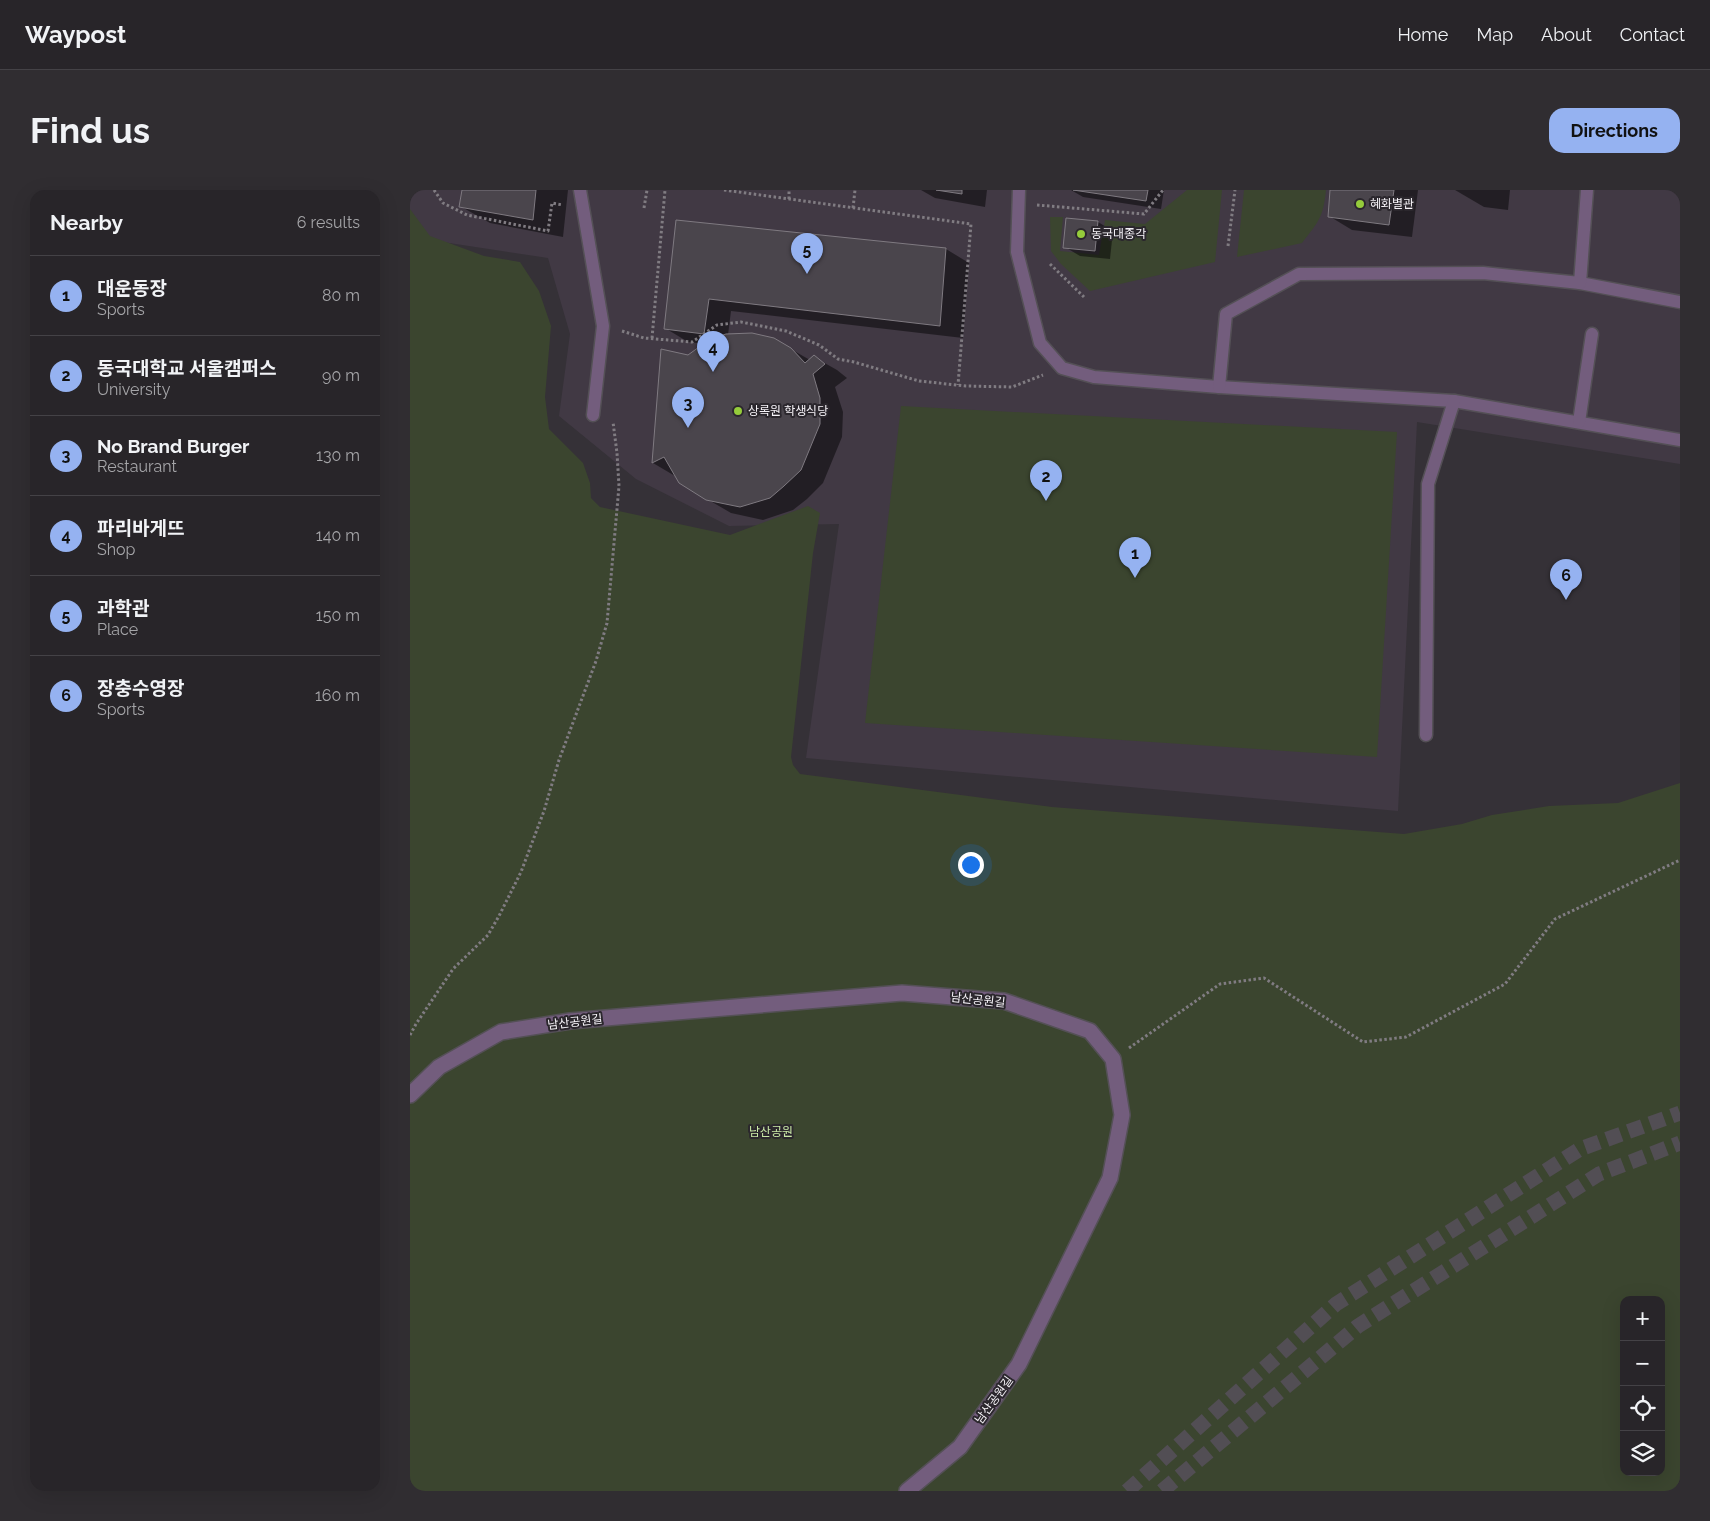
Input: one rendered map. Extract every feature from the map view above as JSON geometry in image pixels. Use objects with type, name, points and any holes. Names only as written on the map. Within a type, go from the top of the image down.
[{"type":"street","name":"남산공원길","points":[[410,1095],[440,1067],[501,1032],[570,1021],[902,993],[1004,1001],[1090,1031],[1113,1059],[1122,1115],[1110,1178],[1020,1364],[960,1447],[907,1491]]},
{"type":"lane","points":[[580,190],[603,326],[593,416]]},
{"type":"lane","points":[[1019,190],[1017,252],[1040,343],[1062,368],[1094,377],[1220,387],[1454,400],[1680,440]]},
{"type":"lane","points":[[1580,283],[1587,190]]},
{"type":"lane","points":[[1220,387],[1226,314],[1299,274],[1483,273],[1580,283],[1680,302]]},
{"type":"lane","points":[[1579,422],[1592,334]]},
{"type":"lane","points":[[1426,735],[1428,484],[1454,400]]},
{"type":"path","points":[[434,190],[444,203],[467,216],[548,231],[552,203],[583,209]]},
{"type":"path","points":[[644,208],[647,190]]},
{"type":"path","points":[[652,338],[665,190]]},
{"type":"path","points":[[724,190],[971,224],[958,385]]},
{"type":"path","points":[[789,190],[789,199]]},
{"type":"path","points":[[854,208],[855,190]]},
{"type":"path","points":[[1019,204],[1144,214],[1163,190]]},
{"type":"path","points":[[1228,246],[1235,190]]},
{"type":"path","points":[[1050,264],[1084,297]]},
{"type":"path","points":[[603,326],[644,338],[692,342],[717,325],[741,322],[786,331],[819,345],[838,359],[919,381],[958,385],[1012,387],[1062,368]]},
{"type":"path","points":[[410,1035],[454,969],[488,935],[499,916],[520,872],[541,819],[559,760],[596,661],[607,623],[619,486],[613,417]]},
{"type":"path","points":[[1113,1059],[1220,984],[1264,978],[1363,1042],[1406,1038],[1505,984],[1555,919],[1680,860]]},
{"type":"shaded area","points":[[410,190],[1680,190],[1680,464],[1417,422],[1398,811],[806,758],[839,524],[729,526],[636,479],[559,416],[570,334],[548,258],[410,237]]},
{"type":"green space","points":[[1187,190],[1222,190],[1215,262],[1090,291],[1061,264],[1051,251],[1050,217],[1063,217],[1060,251],[1099,255],[1105,220],[1145,224]]},
{"type":"green space","points":[[1244,190],[1326,190],[1322,213],[1302,243],[1237,257]]},
{"type":"green space","name":"남산공원","points":[[410,209],[430,236],[484,256],[520,262],[539,291],[551,326],[545,397],[549,429],[583,463],[590,483],[591,498],[600,507],[730,535],[808,506],[820,513],[813,553],[791,757],[793,765],[800,774],[1052,807],[1404,834],[1462,824],[1492,815],[1549,806],[1618,803],[1680,783],[1680,1491],[410,1491]]},
{"type":"green space","points":[[901,406],[1397,432],[1377,757],[865,723]]},
{"type":"building","points":[[462,190],[536,190],[533,220],[459,207]]},
{"type":"building","points":[[936,190],[962,190],[962,194]]},
{"type":"building","points":[[1073,190],[1148,190],[1146,201]]},
{"type":"building","name":"혜화별관","points":[[1330,190],[1394,190],[1389,225],[1328,217]]},
{"type":"building","name":"동국대종각","points":[[1066,218],[1098,221],[1095,251],[1063,248]]},
{"type":"building","points":[[676,220],[946,248],[940,326],[709,299],[704,334],[664,329]]},
{"type":"building","name":"상록원 학생식당","points":[[752,333],[774,338],[791,348],[805,363],[814,355],[825,364],[813,374],[820,398],[820,424],[801,470],[770,498],[740,507],[706,500],[679,483],[664,457],[652,463],[661,349],[688,355],[710,339],[726,334]]},
{"type":"tunnel","points":[[1127,1491],[1336,1304],[1580,1149],[1680,1113]]},
{"type":"tunnel","points":[[1162,1491],[1358,1326],[1599,1174],[1680,1143]]},
{"type":"place","name":"혜화별관","points":[[1360,204]]},
{"type":"place","name":"동국대종각","points":[[1081,234]]},
{"type":"place","name":"과학관","points":[[807,274]]},
{"type":"place","name":"파리바게뜨","points":[[713,372]]},
{"type":"place","name":"상록원 학생식당","points":[[738,411]]},
{"type":"place","name":"No Brand Burger","points":[[688,428]]},
{"type":"place","name":"동국대학교 서울캠퍼스","points":[[1046,501]]},
{"type":"place","name":"대운동장","points":[[1135,578]]},
{"type":"place","name":"장충수영장","points":[[1566,600]]}]
